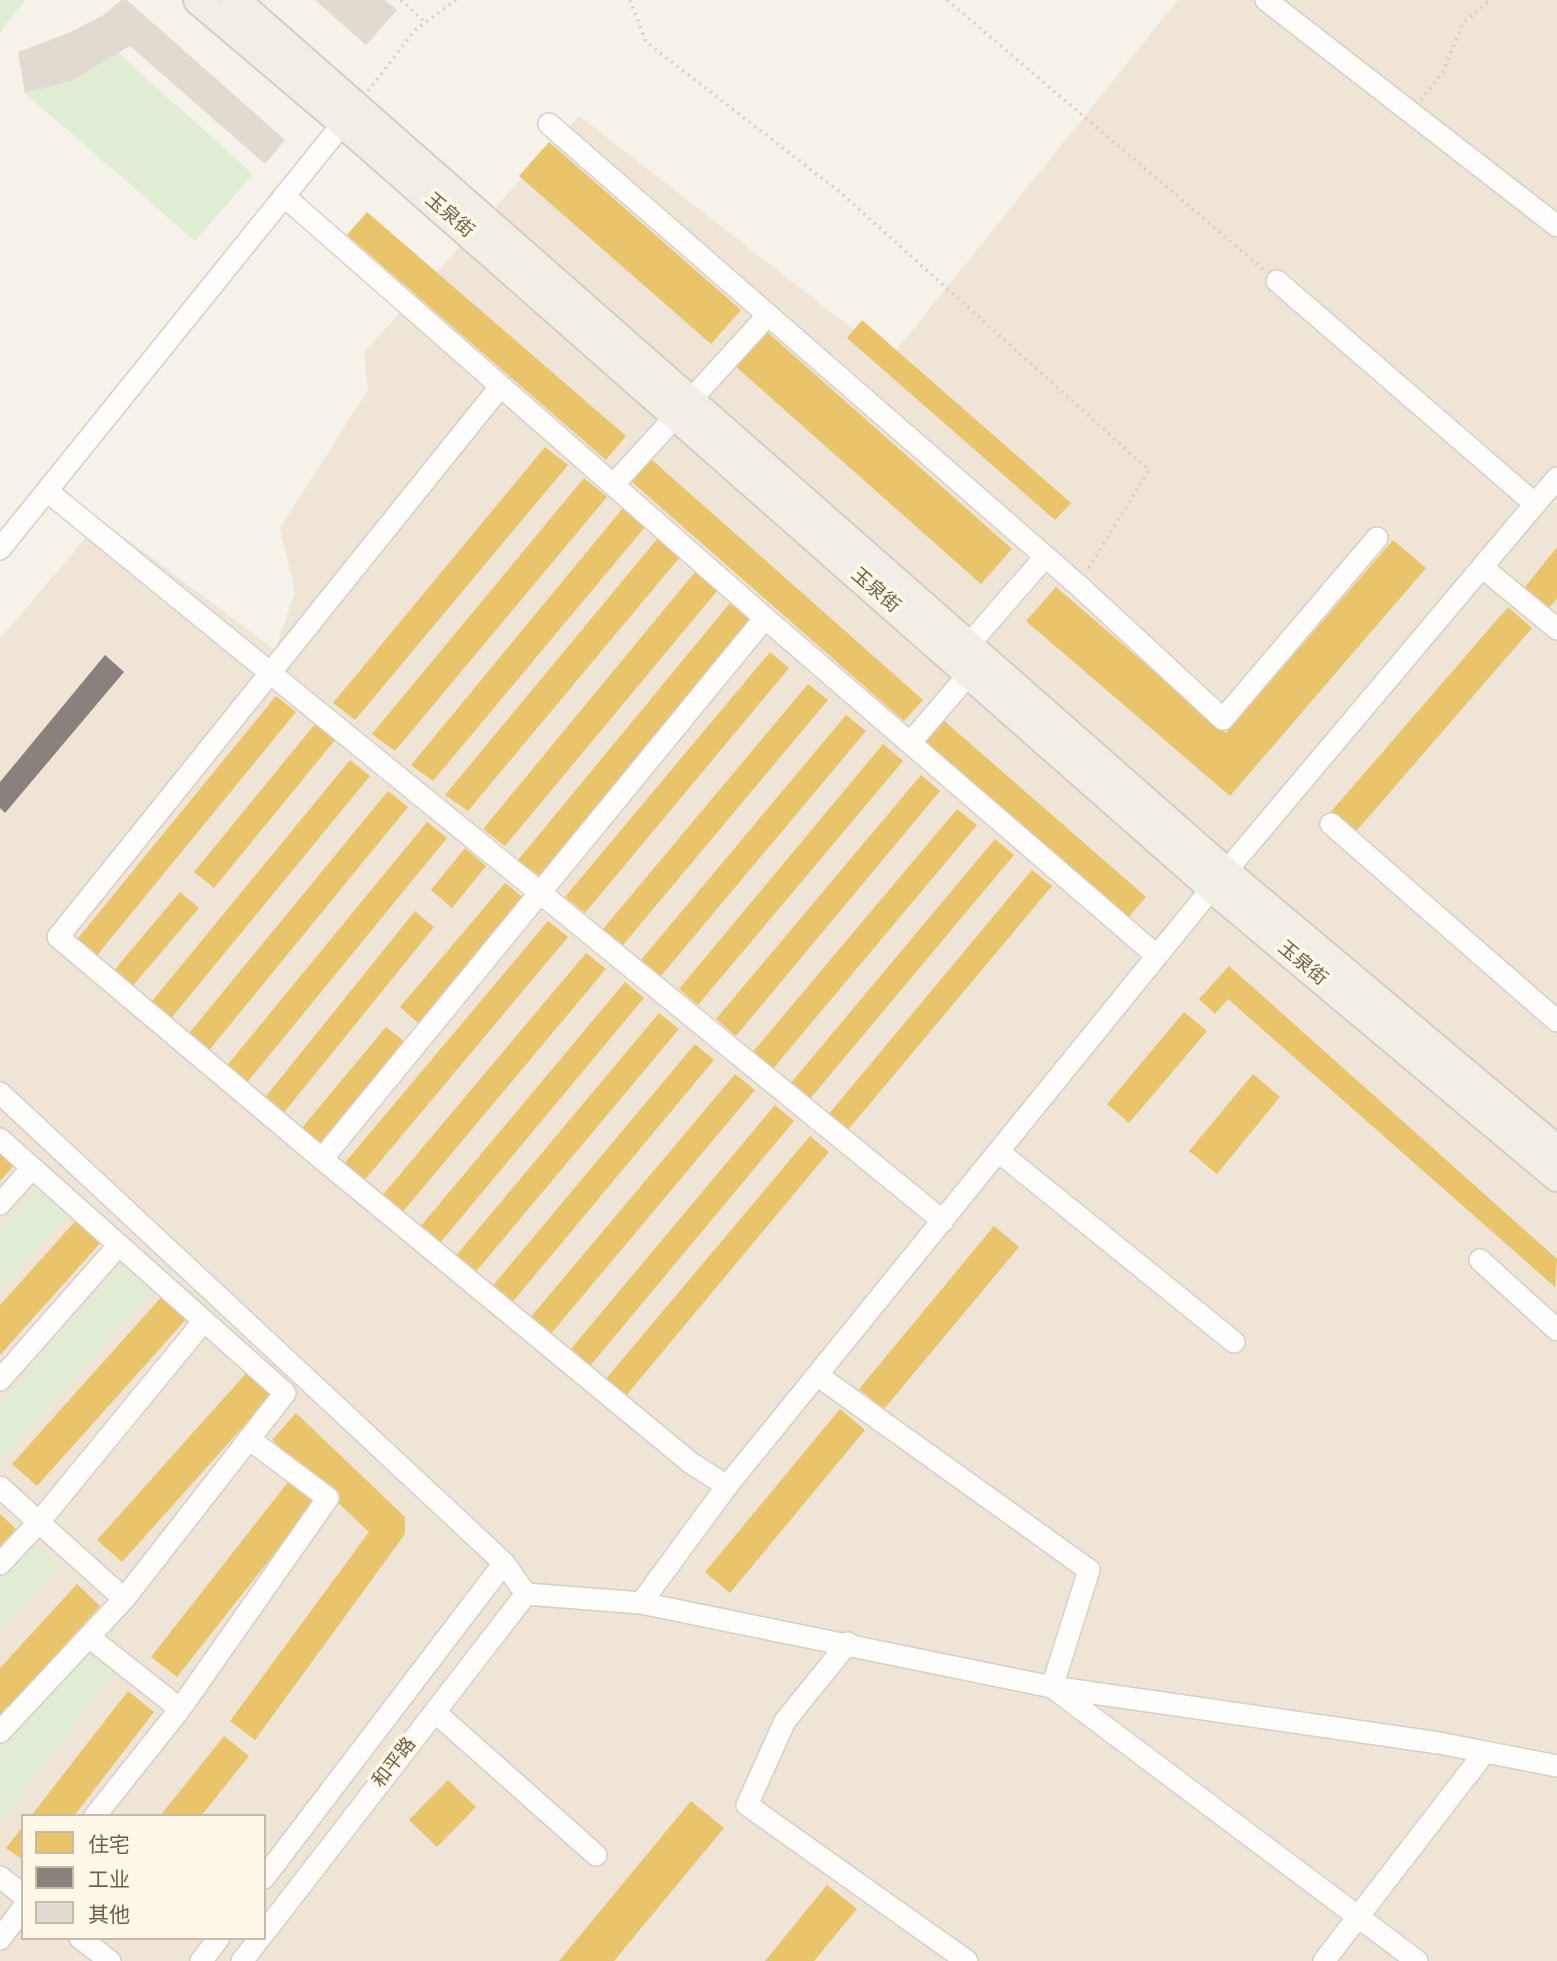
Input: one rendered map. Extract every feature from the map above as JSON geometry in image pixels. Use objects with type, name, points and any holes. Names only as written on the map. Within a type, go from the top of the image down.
[{"type":"main road","name":"玉泉街","points":[[198,0],[350,115]]},
{"type":"main road","name":"玉泉街","points":[[235,0],[350,115],[964,660],[1557,1177]]},
{"type":"main road","name":"玉泉街","points":[[1219,880],[1557,1150]]},
{"type":"street","points":[[1266,0],[1557,226]]},
{"type":"street","points":[[0,549],[350,115]]},
{"type":"street","points":[[549,124],[1078,585],[1223,719],[1377,538]]},
{"type":"street","points":[[284,196],[765,618],[1157,956]]},
{"type":"street","points":[[1277,281],[1535,504]]},
{"type":"street","points":[[613,485],[768,315]]},
{"type":"street","points":[[500,387],[58,937],[691,1463],[727,1486]]},
{"type":"street","points":[[641,1603],[727,1486],[1157,956],[1557,478]]},
{"type":"street","points":[[47,491],[943,1221]]},
{"type":"street","points":[[910,743],[964,660],[1045,557]]},
{"type":"street","points":[[1482,567],[1557,629]]},
{"type":"street","points":[[322,1159],[765,618]]},
{"type":"street","points":[[1331,824],[1557,1021]]},
{"type":"street","points":[[0,1093],[504,1563],[526,1594],[641,1603],[848,1643],[1052,1687],[1485,1752],[1557,1766]]},
{"type":"street","points":[[0,1139],[285,1393],[124,1599],[0,1732]]},
{"type":"street","points":[[999,1152],[1234,1342]]},
{"type":"street","points":[[0,1204],[32,1168]]},
{"type":"street","points":[[0,1380],[119,1245]]},
{"type":"street","points":[[1480,1260],[1554,1320]]},
{"type":"street","points":[[0,1564],[39,1522],[204,1321]]},
{"type":"street","points":[[817,1375],[1089,1570],[1052,1687]]},
{"type":"street","points":[[97,1814],[180,1709],[328,1498],[249,1439]]},
{"type":"street","points":[[0,1488],[124,1599]]},
{"type":"street","name":"和平路","points":[[266,1875],[504,1563]]},
{"type":"street","name":"和平路","points":[[266,1930],[526,1594]]},
{"type":"street","points":[[89,1637],[180,1709]]},
{"type":"street","points":[[848,1643],[785,1721],[747,1805],[967,1961]]},
{"type":"street","points":[[1052,1687],[1417,1961]]},
{"type":"street","points":[[435,1712],[596,1855]]},
{"type":"street","points":[[1324,1961],[1485,1752]]},
{"type":"street","points":[[0,1877],[21,1893]]},
{"type":"street","points":[[0,1939],[21,1911]]},
{"type":"street","points":[[83,1940],[110,1961]]},
{"type":"street","points":[[201,1961],[217,1940]]},
{"type":"street","points":[[242,1961],[258,1940]]},
{"type":"path","points":[[401,0],[425,22]]},
{"type":"path","points":[[350,115],[425,22],[456,0]]},
{"type":"path","points":[[630,0],[646,42],[841,192],[1149,470],[1078,585]]},
{"type":"path","points":[[947,0],[1277,281]]},
{"type":"path","points":[[1411,113],[1443,72],[1463,23],[1490,0]]},
{"type":"shaded area","points":[[1178,0],[1557,0],[1557,1961],[0,1961],[0,639],[101,520],[275,650],[295,592],[280,528],[368,390],[364,352],[579,116],[890,358]]},
{"type":"green space","points":[[0,0],[25,0],[0,32]]},
{"type":"green space","points":[[118,53],[253,174],[195,241],[25,93],[71,81]]},
{"type":"green space","points":[[40,1188],[69,1214],[0,1291],[0,1232]]},
{"type":"green space","points":[[124,1264],[153,1291],[4,1457],[0,1454],[0,1403]]},
{"type":"green space","points":[[34,1542],[59,1565],[0,1630],[0,1580]]},
{"type":"green space","points":[[88,1653],[113,1669],[111,1678],[0,1822],[0,1751]]},
{"type":"building: 住宅","points":[[549,142],[741,310],[711,344],[519,176]]},
{"type":"building: 住宅","points":[[367,212],[626,436],[606,460],[347,235]]},
{"type":"building: 住宅","points":[[862,320],[1071,503],[1055,520],[847,338]]},
{"type":"building: 住宅","points":[[766,331],[1012,549],[981,584],[735,366]]},
{"type":"building: 住宅","points":[[545,447],[568,465],[355,720],[333,703]]},
{"type":"building: 住宅","points":[[651,459],[923,700],[904,721],[632,482]]},
{"type":"building: 住宅","points":[[584,478],[607,497],[395,751],[372,734]]},
{"type":"building: 住宅","points":[[623,508],[645,527],[433,781],[411,765]]},
{"type":"building: 住宅","points":[[658,538],[680,557],[468,811],[445,795]]},
{"type":"building: 住宅","points":[[1393,540],[1426,568],[1230,796],[1026,621],[1056,587],[1226,733]]},
{"type":"building: 住宅","points":[[1557,547],[1557,598],[1547,611],[1522,591]]},
{"type":"building: 住宅","points":[[695,572],[717,591],[505,846],[483,829]]},
{"type":"building: 住宅","points":[[730,603],[753,622],[540,876],[518,860]]},
{"type":"building: 住宅","points":[[1508,607],[1532,628],[1353,835],[1329,814]]},
{"type":"building: 住宅","points":[[770,652],[789,668],[585,913],[565,897]]},
{"type":"building: 住宅","points":[[808,684],[828,700],[623,945],[603,929]]},
{"type":"building: 住宅","points":[[276,696],[296,712],[94,959],[74,943]]},
{"type":"building: 住宅","points":[[846,715],[866,731],[661,976],[641,960]]},
{"type":"building: 住宅","points":[[942,719],[1146,897],[1126,920],[922,742]]},
{"type":"building: 住宅","points":[[315,724],[335,740],[214,888],[194,872]]},
{"type":"building: 住宅","points":[[883,744],[903,761],[698,1005],[679,989]]},
{"type":"building: 住宅","points":[[350,760],[370,776],[168,1022],[148,1006]]},
{"type":"building: 住宅","points":[[921,775],[940,791],[736,1036],[716,1019]]},
{"type":"building: 住宅","points":[[388,791],[408,807],[206,1054],[186,1037]]},
{"type":"building: 住宅","points":[[957,809],[977,825],[772,1070],[752,1053]]},
{"type":"building: 住宅","points":[[427,822],[447,838],[245,1085],[225,1068]]},
{"type":"building: 住宅","points":[[995,839],[1014,855],[809,1100],[790,1084]]},
{"type":"building: 住宅","points":[[465,848],[486,866],[452,908],[431,890]]},
{"type":"building: 住宅","points":[[1032,870],[1052,886],[847,1131],[828,1115]]},
{"type":"building: 住宅","points":[[505,883],[524,898],[418,1023],[400,1007]]},
{"type":"building: 住宅","points":[[180,892],[199,908],[130,989],[111,974]]},
{"type":"building: 住宅","points":[[415,911],[434,927],[282,1115],[263,1100]]},
{"type":"building: 住宅","points":[[548,921],[568,937],[363,1182],[343,1165]]},
{"type":"building: 住宅","points":[[586,953],[606,969],[401,1214],[381,1197]]},
{"type":"building: 住宅","points":[[1229,966],[1557,1259],[1555,1287],[1228,999],[1215,1014],[1199,999]]},
{"type":"building: 住宅","points":[[625,982],[644,998],[440,1243],[420,1227]]},
{"type":"building: 住宅","points":[[1184,1012],[1207,1031],[1129,1123],[1107,1104]]},
{"type":"building: 住宅","points":[[659,1013],[679,1029],[474,1274],[454,1258]]},
{"type":"building: 住宅","points":[[386,1027],[405,1042],[320,1145],[301,1129]]},
{"type":"building: 住宅","points":[[695,1044],[714,1060],[510,1305],[490,1289]]},
{"type":"building: 住宅","points":[[735,1074],[755,1090],[550,1335],[530,1318]]},
{"type":"building: 住宅","points":[[1253,1074],[1280,1097],[1217,1174],[1189,1151]]},
{"type":"building: 住宅","points":[[775,1105],[794,1121],[590,1366],[570,1350]]},
{"type":"building: 住宅","points":[[810,1136],[829,1152],[625,1397],[605,1380]]},
{"type":"building: 住宅","points":[[0,1142],[19,1160],[0,1181]]},
{"type":"building: 住宅","points":[[79,1217],[104,1239],[0,1355],[0,1305]]},
{"type":"building: 住宅","points":[[994,1226],[1019,1247],[884,1409],[859,1389]]},
{"type":"building: 住宅","points":[[164,1294],[189,1316],[37,1486],[12,1464]]},
{"type":"building: 住宅","points":[[249,1370],[274,1392],[122,1562],[97,1540]]},
{"type":"building: 住宅","points":[[840,1409],[865,1430],[730,1593],[705,1572]]},
{"type":"building: 住宅","points":[[296,1413],[405,1517],[405,1534],[255,1740],[230,1721],[369,1532],[272,1440]]},
{"type":"building: 住宅","points":[[292,1477],[318,1498],[177,1677],[151,1657]]},
{"type":"building: 住宅","points":[[0,1514],[16,1529],[0,1546]]},
{"type":"building: 住宅","points":[[77,1584],[100,1606],[0,1716],[0,1668]]},
{"type":"building: 住宅","points":[[128,1691],[154,1712],[76,1814],[33,1814]]},
{"type":"building: 住宅","points":[[224,1736],[249,1756],[203,1814],[162,1814]]},
{"type":"building: 住宅","points":[[448,1780],[476,1807],[437,1847],[409,1820]]},
{"type":"building: 住宅","points":[[691,1801],[724,1828],[614,1961],[559,1961]]},
{"type":"building: 住宅","points":[[21,1829],[21,1859],[6,1848]]},
{"type":"building: 住宅","points":[[827,1885],[857,1909],[814,1961],[765,1961]]},
{"type":"building: 工业","points":[[105,655],[124,672],[5,813],[0,808],[0,782]]},
{"type":"building: 其他","points":[[121,0],[127,0],[285,140],[265,164],[130,46],[71,81],[25,93],[18,52],[71,32],[104,15]]},
{"type":"building: 其他","points":[[315,0],[385,0],[397,10],[366,45]]}]
